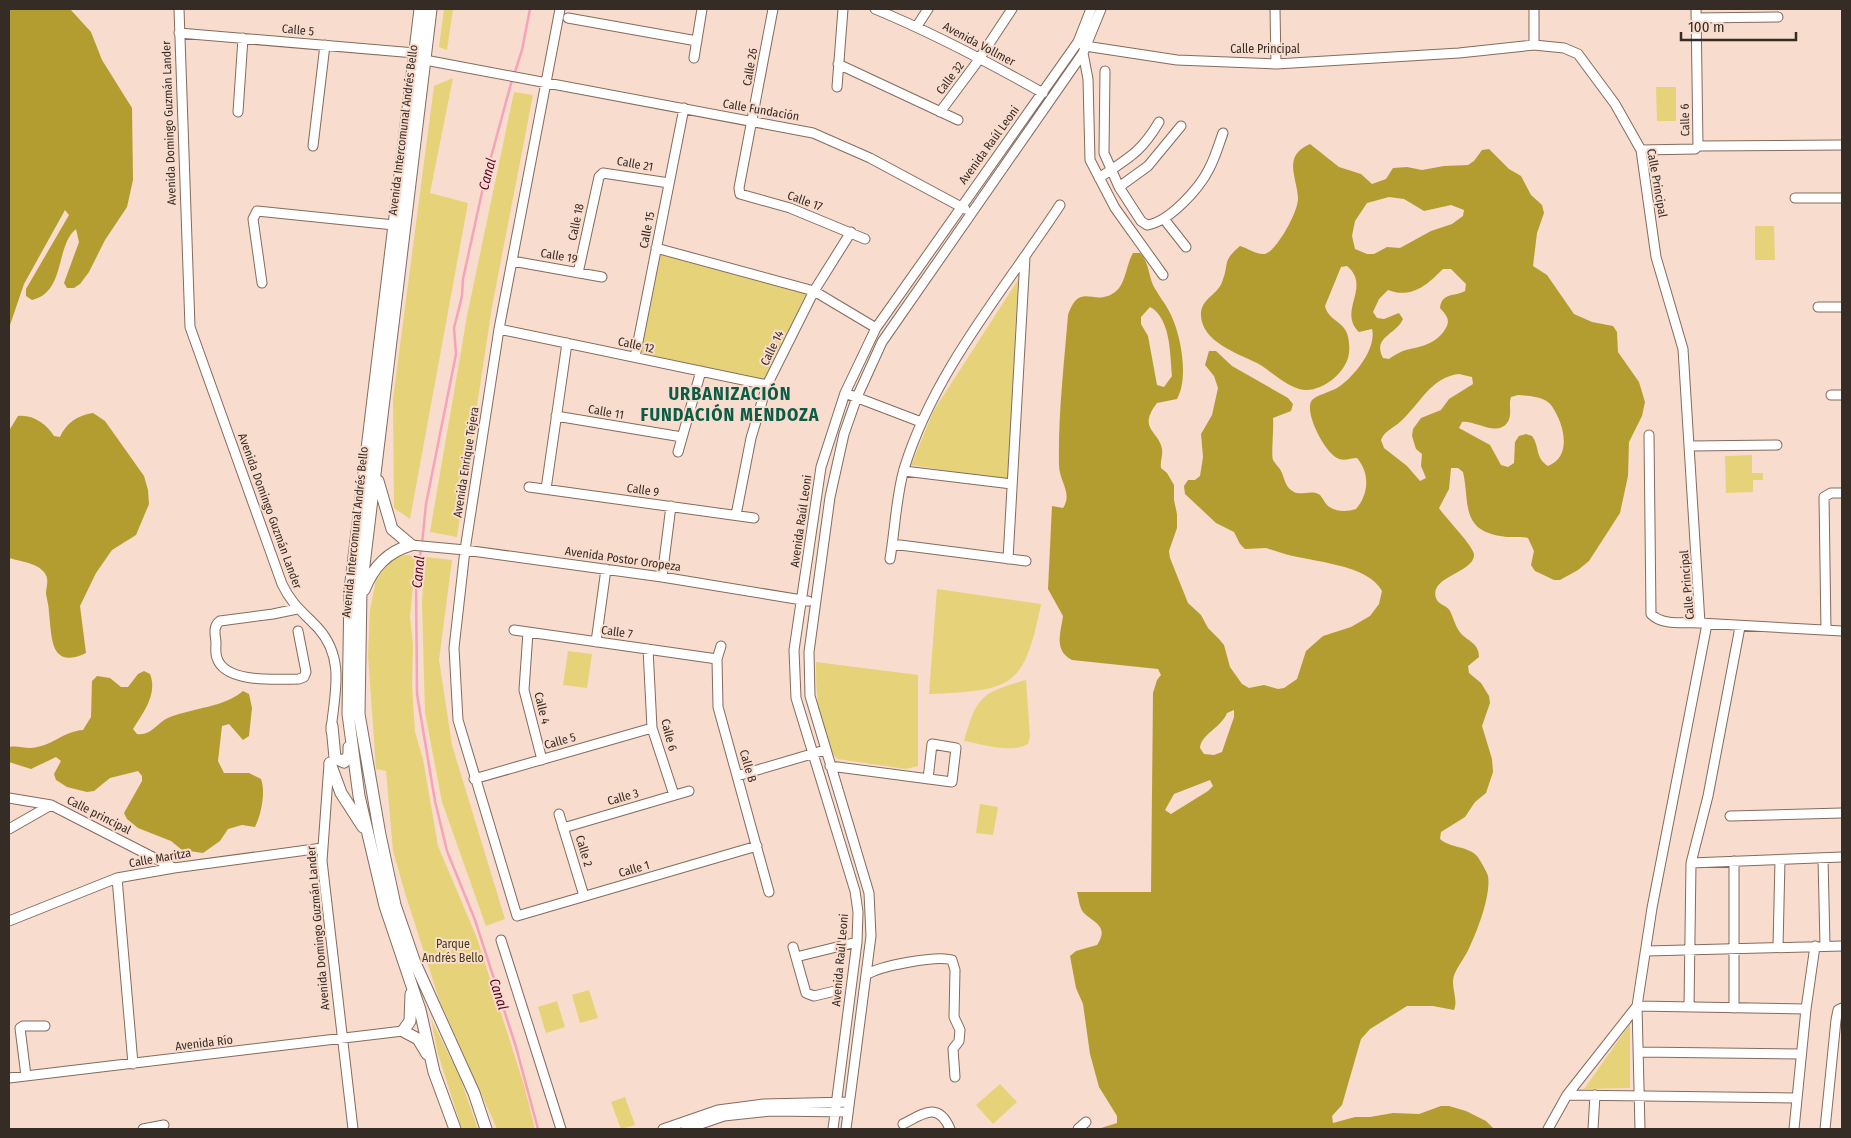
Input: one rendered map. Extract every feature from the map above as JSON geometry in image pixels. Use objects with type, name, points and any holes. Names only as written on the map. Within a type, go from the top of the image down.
[{"type":"main road","name":"Avenida Intercomunal Andrés Bello","points":[[420,9],[420,56],[360,606],[359,714],[393,897],[415,963],[474,1093],[486,1129]]},
{"type":"main road","name":"Avenida Intercomunal Andrés Bello","points":[[431,9],[420,56],[394,225],[350,590],[348,645],[350,741],[366,831],[384,906],[411,982],[424,1024],[432,1060],[455,1129]]},
{"type":"main road","points":[[376,470],[388,521],[398,536],[412,545]]},
{"type":"main road","points":[[360,606],[367,582],[375,568],[396,550],[412,545]]},
{"type":"main road","points":[[332,726],[333,754],[337,760],[344,762],[347,759],[350,741]]},
{"type":"main road","points":[[330,763],[341,793],[366,831]]},
{"type":"main road","points":[[411,982],[410,1021],[403,1031],[418,1039],[432,1060]]},
{"type":"street","name":"Avenida Domingo Guzmán Lander","points":[[179,9],[190,327],[275,566],[289,599],[321,632],[333,654],[337,669],[337,695],[332,726],[322,848],[341,1039],[353,1129]]},
{"type":"street","name":"Avenida Enrique Tejera","points":[[517,916],[474,779],[458,720],[454,648],[465,550],[499,329],[560,9]]},
{"type":"street","points":[[694,58],[702,9]]},
{"type":"street","name":"Calle 26","points":[[739,188],[753,122],[772,9]]},
{"type":"street","points":[[837,87],[843,9]]},
{"type":"street","name":"Avenida Vollmer","points":[[875,9],[917,26],[980,57],[1043,93]]},
{"type":"street","points":[[917,26],[928,9]]},
{"type":"street","name":"Calle 32","points":[[940,112],[1012,9]]},
{"type":"street","name":"Avenida Raúl Leoni","points":[[833,1129],[857,942],[858,912],[855,891],[796,698],[794,650],[803,601],[821,466],[845,393],[876,328],[960,206],[1043,93],[1082,47],[1091,9]]},
{"type":"street","name":"Avenida Raúl Leoni","points":[[846,1129],[871,936],[871,911],[867,888],[810,696],[808,652],[830,497],[844,434],[857,398],[882,342],[1082,47],[1101,9]]},
{"type":"street","points":[[1274,9],[1276,64]]},
{"type":"street","points":[[1534,9],[1534,45]]},
{"type":"street","points":[[1696,13],[1778,17]]},
{"type":"street","name":"Calle 6","points":[[1696,13],[1698,146],[1842,145]]},
{"type":"street","points":[[568,18],[697,41]]},
{"type":"street","name":"Calle 5","points":[[179,33],[325,45],[420,56]]},
{"type":"street","points":[[238,112],[244,38]]},
{"type":"street","points":[[313,146],[325,45]]},
{"type":"street","name":"Calle Principal","points":[[1082,47],[1177,60],[1276,64],[1459,53],[1534,45],[1564,48],[1578,54],[1615,104],[1641,150],[1656,257],[1683,349],[1704,623],[1740,627],[1842,631]]},
{"type":"street","points":[[1082,47],[1088,79],[1090,160],[1115,208],[1163,274]]},
{"type":"street","name":"Calle Fundación","points":[[420,56],[497,73],[813,133],[870,158],[971,213]]},
{"type":"street","points":[[838,64],[958,120]]},
{"type":"street","points":[[1105,71],[1104,146],[1111,170],[1119,187],[1141,221],[1147,225],[1156,224],[1194,190],[1209,170],[1223,132]]},
{"type":"street","name":"Calle 15","points":[[635,357],[684,108]]},
{"type":"street","points":[[1099,178],[1133,156],[1146,144],[1159,122]]},
{"type":"street","points":[[1119,187],[1148,166],[1180,126]]},
{"type":"street","points":[[1641,150],[1694,149],[1698,146]]},
{"type":"street","name":"Calle 21","points":[[599,177],[603,173],[609,172],[669,182]]},
{"type":"street","name":"Calle 18","points":[[578,273],[599,177]]},
{"type":"street","name":"Calle 17","points":[[739,188],[740,194],[746,197],[790,208],[865,239]]},
{"type":"street","points":[[1795,198],[1842,198]]},
{"type":"street","points":[[890,559],[904,471],[921,422],[942,382],[1060,205]]},
{"type":"street","points":[[262,283],[252,219],[257,211],[394,225]]},
{"type":"street","points":[[1164,218],[1186,247]]},
{"type":"street","name":"Calle 14","points":[[736,515],[751,438],[767,385],[814,291],[851,232]]},
{"type":"street","points":[[656,248],[814,291],[876,328]]},
{"type":"street","points":[[1008,559],[1026,257]]},
{"type":"street","name":"Calle 19","points":[[512,261],[602,277]]},
{"type":"street","points":[[1818,307],[1842,307]]},
{"type":"street","name":"Calle 12","points":[[499,329],[767,385]]},
{"type":"street","points":[[546,489],[568,343]]},
{"type":"street","points":[[678,452],[701,371]]},
{"type":"street","points":[[845,393],[921,422]]},
{"type":"street","points":[[1830,395],[1842,395]]},
{"type":"street","name":"Calle 11","points":[[556,416],[682,437]]},
{"type":"street","points":[[1640,1129],[1637,1006],[1647,951],[1652,908],[1704,623],[1663,621],[1656,619],[1651,614],[1649,435]]},
{"type":"street","points":[[1691,446],[1776,445]]},
{"type":"street","points":[[904,471],[1012,484]]},
{"type":"street","name":"Calle 9","points":[[529,487],[754,518]]},
{"type":"street","points":[[1826,630],[1824,497],[1831,493],[1842,493]]},
{"type":"street","points":[[662,577],[671,506]]},
{"type":"street","points":[[892,544],[1026,561]]},
{"type":"street","name":"Avenida Postor Oropeza","points":[[412,545],[465,550],[606,569],[816,602]]},
{"type":"street","points":[[596,642],[606,569]]},
{"type":"street","points":[[297,609],[220,621],[215,628],[216,657],[220,663],[237,676],[252,679],[299,679],[304,677],[306,672],[298,631]]},
{"type":"street","points":[[1689,1007],[1691,863],[1708,796],[1740,627]]},
{"type":"street","name":"Calle 7","points":[[514,630],[717,659]]},
{"type":"street","name":"Calle 4","points":[[528,632],[524,690],[542,760]]},
{"type":"street","name":"Calle B","points":[[721,646],[717,659],[718,707],[769,892]]},
{"type":"street","name":"Calle 6","points":[[648,649],[652,728],[674,796]]},
{"type":"street","name":"Calle 5","points":[[474,779],[652,728]]},
{"type":"street","points":[[830,766],[928,779],[952,782],[956,748],[932,744],[928,779]]},
{"type":"street","points":[[737,776],[825,750]]},
{"type":"street","name":"Calle 3","points":[[563,828],[689,791]]},
{"type":"street","name":"Calle principal","points":[[9,798],[51,805],[174,868]]},
{"type":"street","points":[[9,829],[51,805]]},
{"type":"street","points":[[1730,816],[1842,812]]},
{"type":"street","name":"Calle 2","points":[[559,814],[584,896]]},
{"type":"street","name":"Calle 1","points":[[517,916],[757,846]]},
{"type":"street","name":"Calle Maritza","points":[[9,921],[117,878],[174,868],[322,848]]},
{"type":"street","points":[[1794,1129],[1806,1009],[1820,946],[1824,858]]},
{"type":"street","points":[[1691,863],[1842,858]]},
{"type":"street","points":[[1778,947],[1780,860]]},
{"type":"street","points":[[1734,861],[1734,1008]]},
{"type":"street","points":[[117,878],[134,1064]]},
{"type":"street","points":[[855,891],[867,888]]},
{"type":"street","points":[[501,940],[561,1129]]},
{"type":"street","points":[[796,957],[857,942]]},
{"type":"street","points":[[1647,951],[1842,946]]},
{"type":"street","points":[[794,947],[806,993],[814,996],[835,991]]},
{"type":"street","points":[[866,975],[878,968],[941,958],[952,960],[955,970],[954,1018],[960,1030],[959,1041],[953,1049],[954,1077]]},
{"type":"street","points":[[1637,1006],[1806,1009]]},
{"type":"street","points":[[1548,1129],[1567,1095],[1637,1006]]},
{"type":"street","points":[[1825,1129],[1836,1020],[1838,1010],[1842,1008]]},
{"type":"street","points":[[26,1076],[20,1028],[22,1026],[45,1026]]},
{"type":"street","name":"Avenida Río","points":[[9,1078],[403,1031]]},
{"type":"street","points":[[1639,1052],[1801,1054]]},
{"type":"street","points":[[1567,1095],[1796,1098]]},
{"type":"street","points":[[1594,1129],[1595,1096]]},
{"type":"street","points":[[669,1128],[718,1110],[764,1104],[849,1102]]},
{"type":"street","points":[[686,1129],[724,1116],[771,1111],[848,1112]]},
{"type":"street","points":[[903,1124],[929,1111],[938,1113],[946,1120],[950,1129]]},
{"type":"street","points":[[1078,1129],[1086,1122]]},
{"type":"street","points":[[143,1129],[164,1125]]},
{"type":"green space","points":[[444,9],[453,9],[447,50],[439,47]]},
{"type":"green space","points":[[453,78],[430,193],[468,203],[410,519],[394,508],[393,399],[434,86]]},
{"type":"green space","points":[[1656,87],[1676,87],[1676,121],[1657,121]]},
{"type":"green space","points":[[514,92],[533,95],[492,307],[457,537],[430,532],[467,316]]},
{"type":"green space","points":[[1755,226],[1774,226],[1775,260],[1755,260]]},
{"type":"green space","points":[[661,253],[806,294],[765,381],[640,355]]},
{"type":"green space","points":[[1018,280],[1008,480],[911,465],[934,410]]},
{"type":"green space","points":[[1752,455],[1752,473],[1763,473],[1763,480],[1753,480],[1753,492],[1726,493],[1725,456]]},
{"type":"green space","name":"Parque Andrés Bello","points":[[405,555],[416,556],[410,617],[413,645],[412,686],[415,732],[423,759],[438,846],[477,938],[524,1085],[535,1129],[497,1129],[439,999],[393,851],[386,771],[376,769],[368,655],[370,610],[376,580],[393,558]]},
{"type":"green space","points":[[425,557],[452,560],[439,660],[452,745],[505,919],[486,926],[442,802],[425,713],[422,602]]},
{"type":"green space","points":[[937,589],[1041,604],[1028,653],[1020,669],[1010,679],[996,686],[979,690],[929,694]]},
{"type":"green space","points":[[568,651],[592,654],[587,688],[563,685]]},
{"type":"green space","points":[[816,662],[918,675],[918,766],[906,769],[837,759],[825,738],[822,726],[817,699]]},
{"type":"green space","points":[[1026,680],[1030,736],[1028,744],[1021,747],[1005,748],[964,741],[973,714],[983,698],[999,689]]},
{"type":"green space","points":[[980,804],[998,807],[993,835],[976,833]]},
{"type":"green space","points":[[589,990],[598,1018],[580,1023],[572,995]]},
{"type":"green space","points":[[557,1001],[565,1027],[546,1033],[538,1007]]},
{"type":"green space","points":[[431,1019],[459,1075],[478,1129],[462,1129],[438,1054]]},
{"type":"green space","points":[[1630,1024],[1630,1088],[1584,1089]]},
{"type":"green space","points":[[1000,1084],[1017,1102],[993,1124],[976,1105]]},
{"type":"green space","points":[[625,1097],[635,1125],[621,1129],[611,1102]]},
{"type":"shaded area","points":[[9,9],[70,9],[91,32],[102,60],[132,108],[133,180],[127,207],[105,240],[89,272],[80,284],[74,288],[67,288],[64,283],[79,242],[76,229],[69,237],[65,246],[55,279],[50,288],[43,295],[32,300],[26,296],[26,289],[69,215],[65,210],[24,284],[9,328]]},
{"type":"shaded area","points":[[1310,144],[1339,167],[1361,174],[1372,184],[1386,179],[1393,168],[1407,167],[1422,170],[1444,166],[1468,165],[1474,161],[1482,150],[1489,149],[1509,169],[1521,176],[1531,195],[1542,205],[1544,213],[1537,233],[1533,266],[1547,275],[1574,314],[1592,322],[1613,326],[1617,332],[1618,352],[1639,382],[1645,402],[1642,416],[1629,442],[1628,476],[1620,513],[1589,561],[1560,580],[1554,580],[1535,571],[1531,565],[1534,551],[1528,538],[1500,536],[1478,527],[1469,513],[1463,472],[1458,468],[1451,468],[1449,489],[1439,508],[1466,540],[1474,556],[1472,562],[1466,567],[1439,585],[1436,591],[1436,598],[1449,609],[1462,635],[1477,648],[1479,657],[1468,666],[1469,673],[1481,683],[1489,696],[1490,703],[1482,726],[1492,759],[1493,772],[1486,793],[1475,802],[1465,817],[1441,832],[1440,839],[1469,850],[1477,856],[1488,876],[1488,893],[1477,931],[1453,978],[1454,1010],[1433,1006],[1407,1006],[1370,1029],[1361,1039],[1342,1105],[1332,1116],[1333,1123],[1355,1117],[1370,1117],[1393,1113],[1419,1114],[1441,1106],[1449,1106],[1466,1111],[1486,1121],[1494,1129],[1098,1129],[1117,1123],[1117,1116],[1099,1087],[1090,1054],[1083,1004],[1076,988],[1070,956],[1076,951],[1097,945],[1102,933],[1099,925],[1083,912],[1077,892],[1151,892],[1153,693],[1157,680],[1161,675],[1158,669],[1072,660],[1066,656],[1060,646],[1063,616],[1048,589],[1052,506],[1063,508],[1067,497],[1059,465],[1059,428],[1068,315],[1077,299],[1088,296],[1107,296],[1119,289],[1133,253],[1140,253],[1143,256],[1153,285],[1175,324],[1182,357],[1183,380],[1177,399],[1157,403],[1149,419],[1151,429],[1162,449],[1161,468],[1167,473],[1174,485],[1177,528],[1169,551],[1170,558],[1188,603],[1201,615],[1208,628],[1224,645],[1230,667],[1242,684],[1249,688],[1264,685],[1278,689],[1284,688],[1297,679],[1306,651],[1323,636],[1351,627],[1370,616],[1379,604],[1382,591],[1375,582],[1365,575],[1338,565],[1266,548],[1245,549],[1234,532],[1216,523],[1185,494],[1184,486],[1188,480],[1195,480],[1200,476],[1203,457],[1201,434],[1212,415],[1218,388],[1214,376],[1205,365],[1209,351],[1216,351],[1232,366],[1288,398],[1293,404],[1291,411],[1273,418],[1273,460],[1289,488],[1297,493],[1317,493],[1330,507],[1341,511],[1356,509],[1363,497],[1366,477],[1361,464],[1357,458],[1341,460],[1333,455],[1317,432],[1310,413],[1312,400],[1337,388],[1350,377],[1362,362],[1371,345],[1372,329],[1359,332],[1353,324],[1351,316],[1356,282],[1354,274],[1347,266],[1341,267],[1325,306],[1331,317],[1344,328],[1349,342],[1349,353],[1347,361],[1338,375],[1323,386],[1307,390],[1293,387],[1257,363],[1221,345],[1206,331],[1202,322],[1202,307],[1220,286],[1228,259],[1234,251],[1240,246],[1265,254],[1281,238],[1297,204],[1298,198],[1293,168],[1296,155],[1301,149]],"holes":[[[1389,197],[1404,199],[1424,211],[1451,205],[1464,210],[1463,216],[1452,224],[1431,231],[1400,248],[1387,247],[1374,254],[1367,254],[1355,249],[1352,236],[1355,221],[1367,203]],[[1443,269],[1451,269],[1466,284],[1465,291],[1446,297],[1441,303],[1440,308],[1448,319],[1446,328],[1431,343],[1403,351],[1389,359],[1383,358],[1380,345],[1403,319],[1399,313],[1384,319],[1377,318],[1373,312],[1379,299],[1388,290],[1404,293],[1412,292],[1431,280]],[[1150,307],[1157,312],[1166,328],[1172,376],[1164,387],[1157,385],[1148,336],[1141,324],[1141,317]],[[1459,374],[1472,377],[1473,384],[1449,399],[1441,410],[1421,418],[1413,429],[1412,436],[1416,449],[1422,454],[1421,466],[1426,478],[1420,481],[1407,466],[1384,448],[1381,440],[1441,380]],[[1518,395],[1531,396],[1540,398],[1551,405],[1560,421],[1564,438],[1561,455],[1556,461],[1548,466],[1544,463],[1539,456],[1532,436],[1526,434],[1519,436],[1515,442],[1514,463],[1508,467],[1501,465],[1490,445],[1459,428],[1462,422],[1491,428],[1502,427],[1510,417],[1511,397]],[[1234,710],[1234,717],[1222,752],[1214,755],[1204,754],[1200,748],[1201,743],[1227,713]],[[1210,780],[1213,786],[1208,791],[1171,814],[1165,810],[1174,794]]]},
{"type":"shaded area","points":[[93,413],[105,421],[144,476],[149,504],[136,535],[112,550],[96,573],[80,606],[86,653],[74,657],[65,657],[55,649],[53,641],[46,594],[46,575],[37,566],[9,558],[10,429],[18,416],[23,416],[34,418],[43,424],[54,436],[60,437],[73,421]]},
{"type":"shaded area","points":[[144,671],[150,674],[152,689],[148,703],[133,729],[137,734],[151,731],[170,717],[227,701],[243,691],[249,694],[252,708],[249,736],[243,740],[229,724],[222,726],[218,761],[224,773],[249,773],[261,779],[263,790],[262,803],[255,827],[242,825],[228,829],[220,841],[203,853],[182,850],[171,841],[138,828],[127,819],[124,813],[142,781],[142,776],[138,771],[110,778],[94,791],[87,792],[67,787],[56,780],[54,774],[61,761],[56,757],[31,769],[9,762],[9,747],[37,747],[83,730],[91,717],[92,681],[97,676],[110,678],[121,687],[128,687],[138,674]]},
{"type":"waterway","name":"Canal","points":[[514,75],[522,50],[530,9]]},
{"type":"waterway","name":"Canal","points":[[422,544],[426,504],[456,354],[454,328],[462,296],[463,279],[484,183],[512,80]]},
{"type":"waterway","name":"Canal","points":[[421,549],[416,582],[417,694],[435,801],[447,851],[475,920],[516,1047],[538,1129]]},
{"type":"district","name":"URBANIZACIÓN FUNDACIÓN MENDOZA","points":[[730,404]]}]
